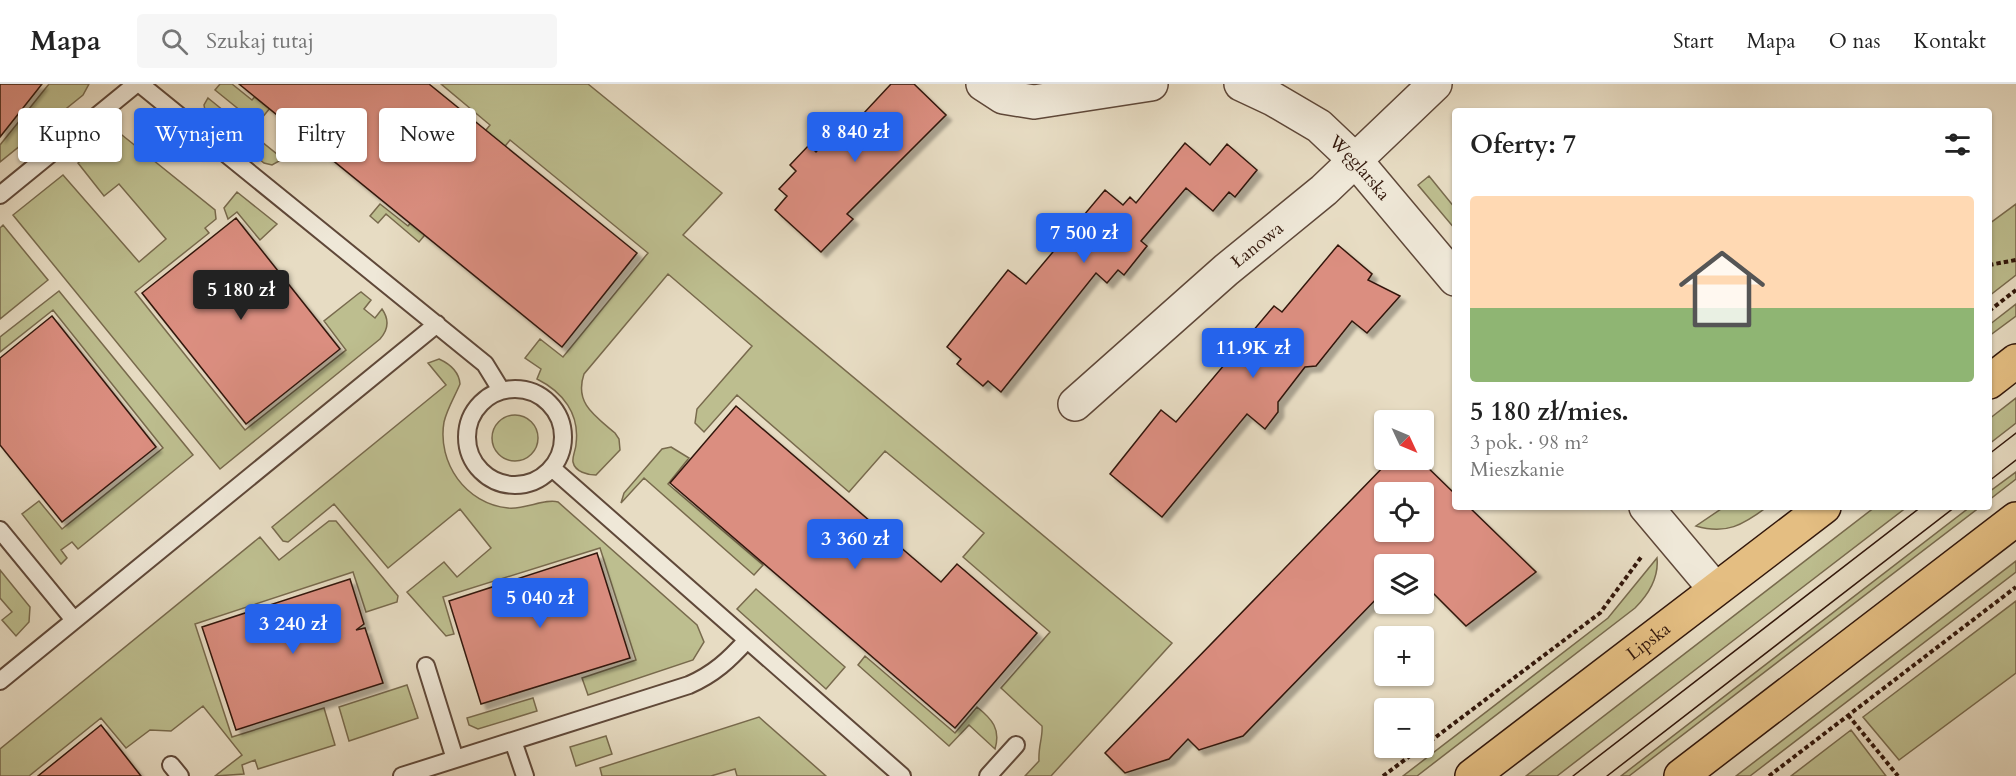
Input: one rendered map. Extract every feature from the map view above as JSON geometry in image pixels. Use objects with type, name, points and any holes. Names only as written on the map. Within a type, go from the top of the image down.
[{"type":"main road","points":[[1992,380],[2016,361]]},
{"type":"main road","name":"Lipska","points":[[1472,776],[1820,510]]},
{"type":"main road","points":[[1681,776],[2016,519]]},
{"type":"street","points":[[983,84],[1003,97],[1034,102],[1151,84]]},
{"type":"street","name":"Węglarska","points":[[1240,84],[1273,99],[1319,126],[1356,161],[1452,275]]},
{"type":"street","name":"Łanowa","points":[[1075,404],[1226,270],[1356,161],[1435,84]]},
{"type":"street","points":[[1649,510],[1715,590]]},
{"type":"lane","points":[[0,195],[138,84],[485,364],[501,390]]},
{"type":"lane","points":[[0,681],[437,324]]},
{"type":"lane","points":[[516,388],[531,391],[545,398],[555,410],[562,424],[564,440],[560,455],[552,468],[540,478],[526,484],[510,485],[494,481],[481,471],[471,458],[467,441],[468,425],[474,410],[486,398],[501,390],[516,388]]},
{"type":"lane","points":[[552,468],[902,776]]},
{"type":"lane","points":[[0,530],[74,621]]},
{"type":"lane","points":[[402,776],[708,677],[727,662],[747,640]]},
{"type":"lane","points":[[426,666],[455,759]]},
{"type":"lane","points":[[513,741],[525,776]]},
{"type":"lane","points":[[988,776],[1016,744]]},
{"type":"path","points":[[1992,264],[2016,260]]},
{"type":"path","points":[[1992,309],[2016,290]]},
{"type":"path","points":[[1434,738],[1600,613],[1649,547],[1668,532]]},
{"type":"path","points":[[1769,776],[2016,586]]},
{"type":"path","points":[[1848,715],[1898,776]]},
{"type":"path","points":[[1383,776],[1407,758]]},
{"type":"green space","points":[[49,84],[89,84],[83,95],[67,108],[30,108]]},
{"type":"green space","points":[[220,84],[232,84],[252,100],[266,84],[288,86],[264,115],[264,108],[237,108],[215,90]]},
{"type":"green space","points":[[441,84],[588,84],[722,193],[683,235],[1172,643],[1051,776],[1025,776],[1039,761],[1042,726],[1001,688],[1050,632],[963,557],[984,533],[885,451],[849,492],[737,395],[704,432],[695,423],[697,409],[752,346],[668,274],[584,374],[582,393],[584,401],[594,415],[615,433],[619,439],[620,450],[596,475],[586,474],[576,468],[573,460],[577,433],[568,405],[555,390],[537,379],[541,369],[525,358],[540,339],[563,357],[648,253],[510,140],[449,215],[444,212],[419,242],[386,214],[378,223],[370,216],[380,204],[408,226],[460,162],[476,162],[476,142],[490,125],[476,113],[476,108],[470,108]]},
{"type":"green space","points":[[208,98],[220,108],[205,108]]},
{"type":"green space","points":[[18,123],[18,147],[0,162],[0,145]]},
{"type":"green space","points":[[122,135],[134,145],[134,162],[155,162],[215,210],[216,219],[205,228],[209,233],[135,292],[245,430],[346,350],[324,321],[361,292],[371,300],[364,309],[375,318],[382,309],[386,316],[387,324],[383,335],[220,469],[13,215],[63,175],[139,262],[166,239],[119,184],[104,196],[78,163],[122,162]]},
{"type":"green space","points":[[264,144],[276,153],[278,162],[272,165],[264,163]]},
{"type":"green space","points":[[1429,176],[1452,204],[1452,225],[1418,185]]},
{"type":"green space","points":[[237,192],[277,224],[260,240],[237,212],[228,219],[224,208]]},
{"type":"green space","points":[[2016,204],[2016,275],[1992,294],[1992,222]]},
{"type":"green space","points":[[3,225],[48,280],[0,319],[0,228]]},
{"type":"green space","points":[[59,291],[193,455],[78,549],[72,542],[61,550],[67,558],[61,564],[22,514],[39,501],[62,529],[163,448],[53,310],[0,352],[0,337]]},
{"type":"green space","points":[[2016,304],[2016,316],[1992,334],[1992,323]]},
{"type":"green space","points":[[439,359],[453,368],[460,384],[445,417],[443,437],[450,466],[467,490],[479,499],[508,508],[558,502],[697,625],[704,642],[693,660],[588,695],[582,678],[636,660],[600,548],[443,597],[454,634],[446,636],[407,592],[444,562],[457,577],[491,548],[460,509],[388,568],[334,504],[288,542],[283,541],[272,527],[446,385],[428,363]]},
{"type":"green space","points":[[2016,398],[2016,423],[1992,442],[1992,417]]},
{"type":"green space","points":[[515,415],[531,422],[538,438],[531,454],[515,461],[499,454],[492,438],[499,422]]},
{"type":"green space","points":[[671,447],[689,458],[668,484],[763,565],[754,575],[644,478],[621,503],[624,493],[662,449]]},
{"type":"green space","points":[[2016,472],[2016,479],[1992,498],[1992,490]]},
{"type":"green space","points":[[1720,510],[1763,510],[1734,527],[1707,529],[1696,526]]},
{"type":"green space","points":[[1871,510],[1903,510],[1557,776],[1526,776]]},
{"type":"green space","points":[[1966,510],[1976,510],[1629,776],[1621,776]]},
{"type":"green space","points":[[329,521],[336,521],[398,596],[397,602],[366,612],[353,572],[195,624],[232,737],[324,708],[335,745],[258,769],[255,760],[242,765],[244,774],[215,776],[242,755],[203,706],[171,731],[150,730],[126,748],[101,718],[29,776],[0,776],[0,749],[260,537],[279,560]]},
{"type":"green space","points":[[1657,558],[1652,585],[1635,608],[1417,776],[1403,776],[1426,758],[1434,758],[1434,752],[1608,618]]},
{"type":"green space","points":[[2016,561],[2016,572],[1750,776],[1736,776]]},
{"type":"green space","points":[[0,570],[30,607],[29,622],[16,636],[2,620],[12,612],[0,598]]},
{"type":"green space","points":[[756,589],[845,667],[826,689],[737,609]]},
{"type":"green space","points":[[2016,601],[2016,673],[1899,760],[1863,717]]},
{"type":"green space","points":[[865,656],[955,733],[977,707],[994,725],[997,736],[995,749],[969,725],[949,746],[858,665]]},
{"type":"green space","points":[[407,685],[418,718],[349,741],[339,707]]},
{"type":"green space","points":[[533,698],[537,711],[478,729],[469,725],[467,718]]},
{"type":"green space","points":[[759,717],[826,776],[737,776],[735,769],[711,776],[602,776],[600,768]]},
{"type":"green space","points":[[1851,730],[1886,776],[1791,776]]},
{"type":"green space","points":[[606,736],[612,754],[576,766],[570,747]]},
{"type":"building","points":[[0,84],[42,84],[23,108],[18,108],[18,114],[0,137]]},
{"type":"building","points":[[239,84],[429,84],[459,108],[379,108],[379,162],[476,162],[476,122],[637,253],[562,347],[335,162],[367,162],[367,108],[276,108],[276,114]]},
{"type":"building","points":[[891,84],[914,84],[946,115],[847,214],[853,219],[821,252],[775,210],[787,196],[779,189],[796,171],[790,165],[809,145],[816,152],[829,138],[835,144]]},
{"type":"building","points":[[1185,143],[1210,165],[1227,144],[1257,170],[1235,197],[1229,192],[1213,211],[1186,188],[1141,241],[1147,246],[1124,275],[1118,270],[1107,283],[1096,273],[1001,392],[988,381],[983,386],[957,364],[961,359],[947,347],[1008,270],[1026,284],[1105,190],[1123,205],[1130,197],[1136,203]]},
{"type":"building","points":[[236,218],[340,349],[246,424],[142,293]]},
{"type":"building","points":[[1338,245],[1372,274],[1368,280],[1400,296],[1367,333],[1352,321],[1316,366],[1305,367],[1278,402],[1278,412],[1265,429],[1247,414],[1162,517],[1110,474],[1161,410],[1176,422],[1274,306],[1282,312]]},
{"type":"building","points":[[52,316],[156,447],[62,522],[0,445],[0,358]]},
{"type":"building","points":[[736,406],[941,582],[957,564],[1037,633],[955,728],[670,483]]},
{"type":"building","points":[[1380,470],[1430,470],[1452,491],[1452,510],[1472,510],[1536,572],[1466,626],[1434,594],[1434,554],[1374,554],[1374,601],[1243,736],[1199,750],[1188,739],[1169,759],[1125,773],[1105,753]]},
{"type":"building","points":[[597,553],[630,658],[481,704],[449,601]]},
{"type":"building","points":[[350,579],[364,624],[356,630],[365,628],[383,683],[236,730],[202,627]]},
{"type":"building","points":[[101,725],[141,776],[38,776]]},
{"type":"tram line","points":[[1992,452],[2016,433]]},
{"type":"tram line","points":[[1992,479],[2016,460]]},
{"type":"tram line","points":[[1573,776],[1917,510]]},
{"type":"tram line","points":[[1607,776],[1951,510]]}]
